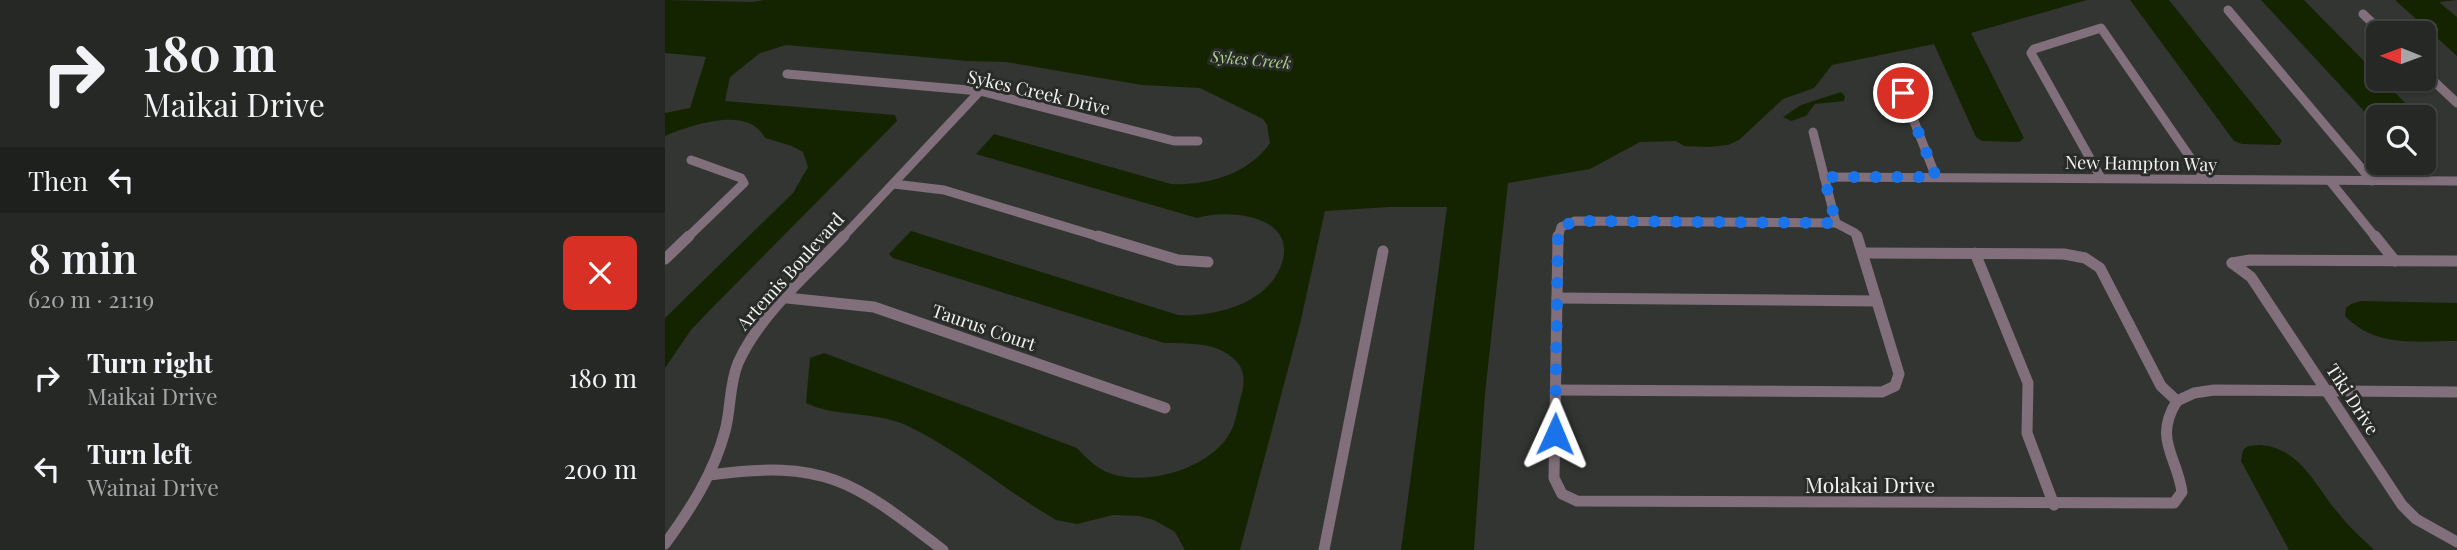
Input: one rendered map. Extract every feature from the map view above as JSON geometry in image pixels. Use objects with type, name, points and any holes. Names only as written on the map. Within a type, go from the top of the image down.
[{"type":"street","points":[[2228,10],[2372,181]]},
{"type":"street","points":[[2363,14],[2370,21]]},
{"type":"street","points":[[2101,178],[2031,53],[2034,49],[2101,28],[2205,179]]},
{"type":"street","name":"Sykes Creek Drive","points":[[787,74],[979,91],[1174,141],[1198,141]]},
{"type":"street","points":[[2436,83],[2457,103]]},
{"type":"street","name":"Artemis Boulevard","points":[[665,544],[709,475],[726,432],[732,384],[739,360],[756,333],[979,91]]},
{"type":"street","points":[[1903,93],[1936,177]]},
{"type":"street","points":[[1813,132],[1836,223]]},
{"type":"street","points":[[665,259],[740,190],[744,183],[741,178],[691,160]]},
{"type":"street","name":"New Hampton Way","points":[[1824,177],[2457,181]]},
{"type":"street","points":[[2330,181],[2395,261],[2457,261]]},
{"type":"street","points":[[894,184],[944,190],[1178,260],[1208,262]]},
{"type":"street","points":[[1575,221],[1836,223],[1855,233],[1864,253],[1899,374],[1895,386],[1882,392],[1556,390],[1558,233],[1561,227],[1575,221]]},
{"type":"street","points":[[1324,550],[1383,251]]},
{"type":"street","points":[[1864,253],[2064,254],[2091,261],[2100,268],[2161,386],[2177,401],[2194,393],[2214,390],[2457,392]]},
{"type":"street","points":[[1975,253],[2028,383],[2027,433],[2054,505]]},
{"type":"street","name":"Tiki Drive","points":[[2395,261],[2250,260],[2232,263],[2251,276],[2402,505],[2416,519],[2457,542]]},
{"type":"street","name":"Taurus Court","points":[[787,298],[874,307],[1165,408]]},
{"type":"street","points":[[1557,298],[1877,301]]},
{"type":"street","name":"Molakai Drive","points":[[1556,390],[1554,478],[1562,494],[1577,501],[2165,505],[2174,503],[2182,492],[2166,445],[2168,412],[2177,401]]},
{"type":"street","points":[[709,475],[787,468],[827,476],[873,498],[943,550]]},
{"type":"water","name":"Sykes Creek","points":[[665,0],[2087,0],[1971,33],[2024,138],[2019,142],[1982,141],[1976,137],[1934,44],[1832,65],[1814,88],[1783,99],[1739,140],[1728,145],[1708,147],[1684,146],[1676,141],[1640,142],[1590,169],[1508,183],[1485,394],[1474,550],[1401,550],[1447,207],[1325,211],[1300,324],[1240,550],[1185,550],[1175,532],[1154,520],[1139,516],[1113,515],[1077,524],[1056,520],[947,448],[910,427],[884,418],[830,411],[806,403],[810,358],[824,353],[1077,448],[1093,463],[1112,474],[1144,478],[1178,471],[1195,464],[1222,444],[1235,420],[1243,390],[1243,374],[1239,364],[1227,354],[1219,349],[1201,345],[1164,343],[893,258],[889,254],[911,231],[1178,315],[1207,314],[1237,306],[1263,291],[1280,268],[1284,251],[1281,237],[1272,227],[1244,216],[1227,214],[1197,218],[976,154],[994,134],[1171,184],[1198,183],[1226,176],[1251,163],[1261,154],[1270,143],[1267,125],[1263,119],[1200,88],[1142,85],[1006,62],[786,45],[760,53],[730,77],[725,101],[895,115],[897,121],[691,330],[665,368],[665,318],[793,193],[808,167],[803,152],[765,138],[757,128],[746,122],[719,120],[665,136],[665,113],[690,108],[706,57],[665,53]]},
{"type":"water","points":[[2130,0],[2169,0],[2282,141],[2279,145],[2242,144],[2234,141]]},
{"type":"water","points":[[2261,0],[2304,0],[2366,63],[2366,91],[2393,91],[2407,105],[2366,105],[2366,113]]},
{"type":"water","points":[[2395,0],[2457,0],[2439,2],[2457,17],[2457,56],[2436,37],[2436,21],[2418,21]]},
{"type":"water","points":[[1841,92],[1845,96],[1844,101],[1815,104],[1806,116],[1791,121],[1783,117],[1801,105]]},
{"type":"water","points":[[2361,301],[2457,303],[2457,341],[2412,342],[2370,333],[2345,316],[2346,308]]},
{"type":"water","points":[[2260,445],[2286,453],[2297,461],[2343,519],[2374,550],[2289,550],[2241,461],[2243,450],[2248,446]]},
{"type":"route","points":[[1555,434],[1558,233],[1561,227],[1575,221],[1836,223],[1824,177],[1936,177],[1903,93]]}]
